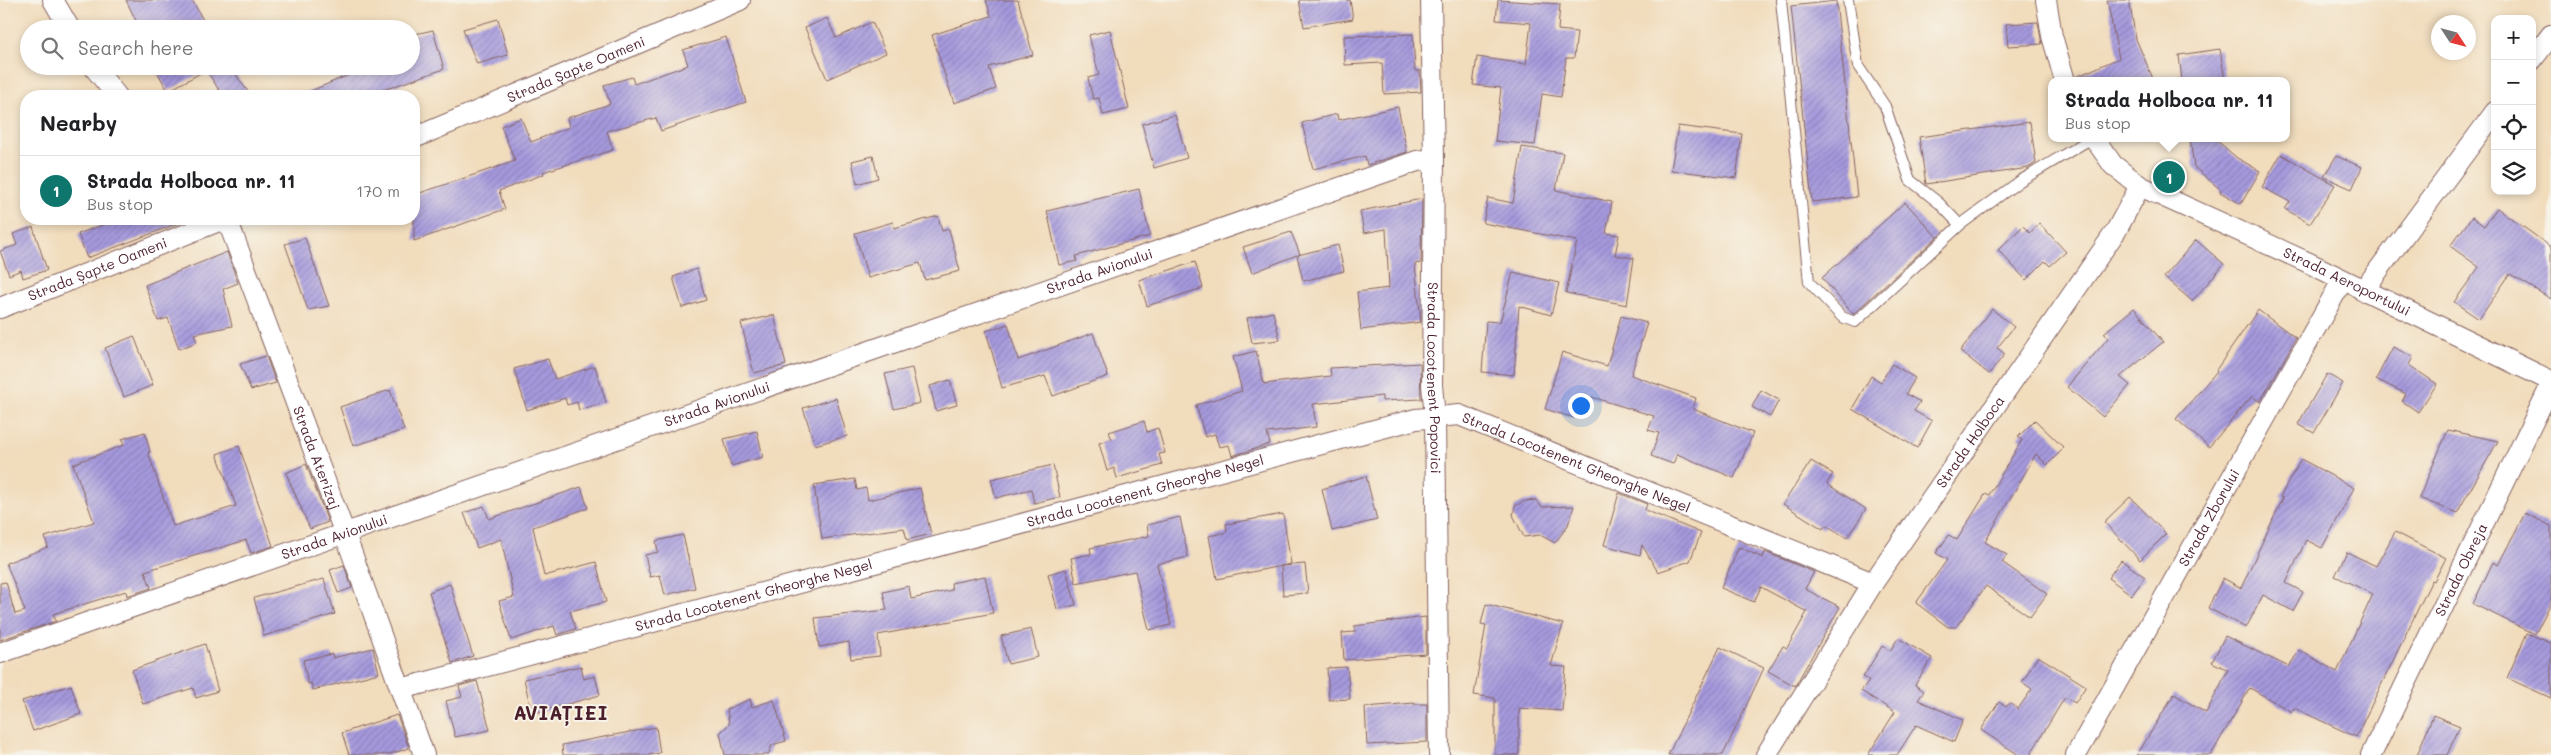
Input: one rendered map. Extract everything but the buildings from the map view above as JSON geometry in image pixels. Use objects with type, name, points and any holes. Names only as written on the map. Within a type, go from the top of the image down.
[{"type":"street","points":[[53,0],[65,20]]},
{"type":"street","name":"Strada Șapte Oameni","points":[[420,135],[740,0]]},
{"type":"street","name":"Strada Locotenent Popovici","points":[[1431,0],[1434,159],[1432,385],[1439,755]]},
{"type":"street","points":[[2046,0],[2052,36],[2064,77]]},
{"type":"street","points":[[2536,55],[2551,35]]},
{"type":"street","points":[[100,75],[112,90]]},
{"type":"street","points":[[2363,291],[2491,117]]},
{"type":"street","points":[[2096,142],[2113,165],[2140,186]]},
{"type":"street","name":"Strada Avionului","points":[[0,653],[1417,162],[1434,159]]},
{"type":"street","name":"Strada Aeroportului","points":[[2140,186],[2306,262],[2551,383]]},
{"type":"street","name":"Strada Holboca","points":[[1766,755],[1873,583],[2116,231],[2140,186]]},
{"type":"street","name":"Strada Șapte Oameni","points":[[0,308],[210,225]]},
{"type":"street","name":"Strada Aterizaj","points":[[227,225],[345,534],[424,755]]},
{"type":"street","name":"Strada Zborului","points":[[2076,755],[2342,281]]},
{"type":"street","name":"Strada Obreja","points":[[2371,755],[2551,383]]},
{"type":"street","name":"Strada Locotenent Gheorghe Negel","points":[[401,689],[1406,422],[1458,415],[1873,583]]},
{"type":"lane","points":[[1781,0],[1809,282],[1842,317],[1855,322],[1960,225],[2020,181],[2086,142]]},
{"type":"lane","points":[[1848,0],[1858,66],[1885,106],[1910,180],[1939,203],[1960,225]]},
{"type":"place","name":"Strada Holboca nr. 11","points":[[2169,177]]},
{"type":"district","name":"AVIAȚIEI","points":[[561,713]]}]
